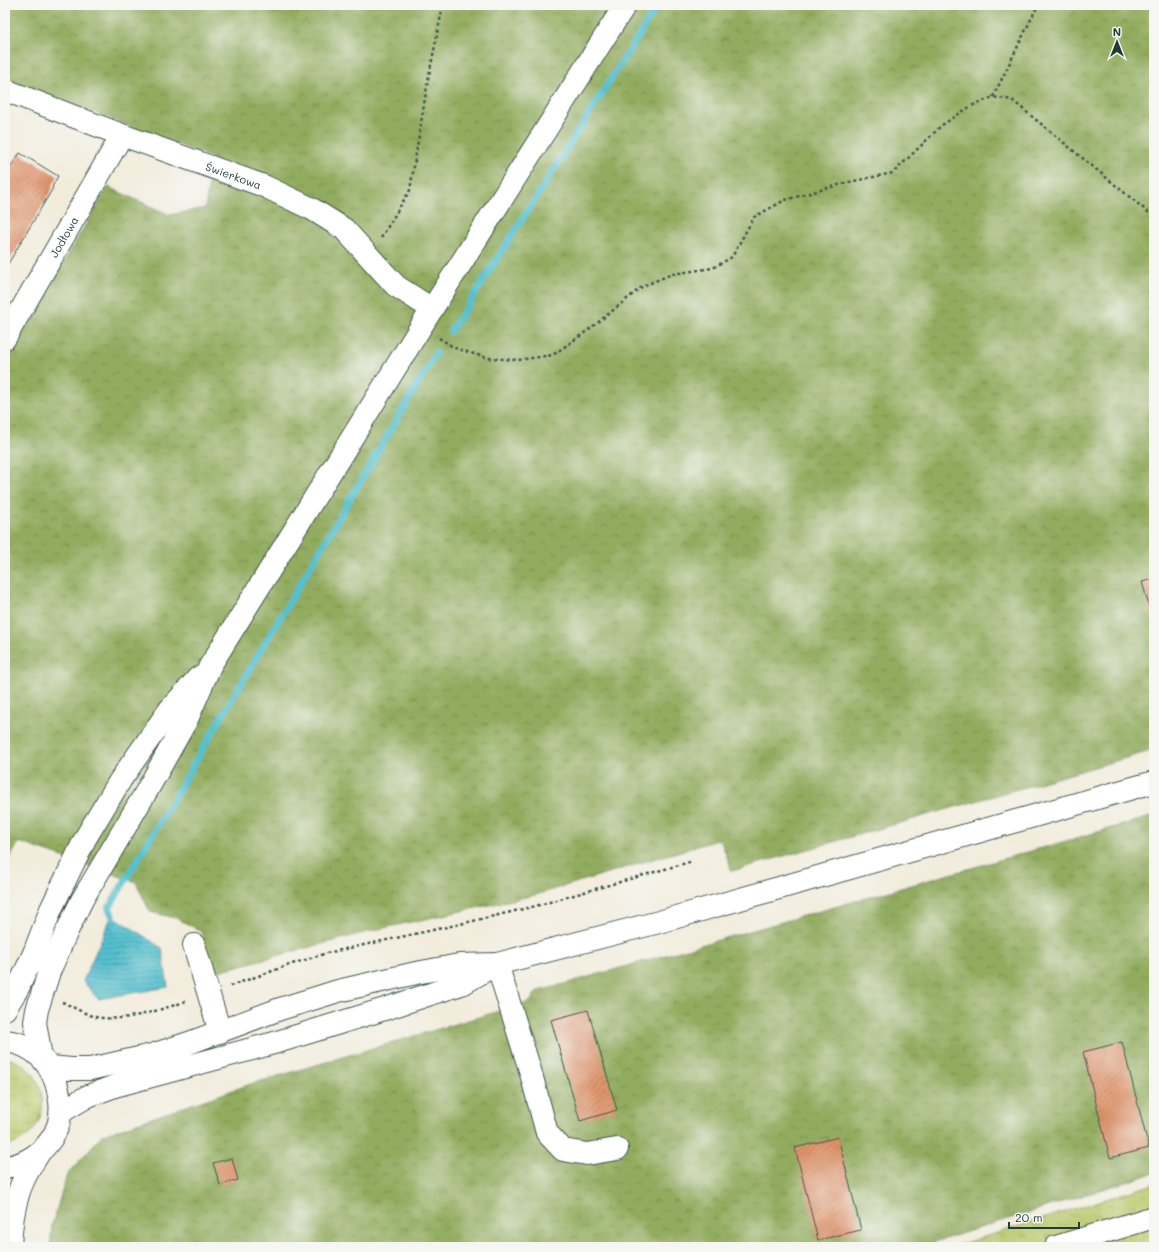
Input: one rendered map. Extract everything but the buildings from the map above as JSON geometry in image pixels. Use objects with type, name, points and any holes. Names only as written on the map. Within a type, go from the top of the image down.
[{"type":"main road","points":[[5,1167],[25,1161],[38,1153],[51,1140],[59,1124],[61,1112],[58,1084],[46,1062],[35,1022],[37,1010],[49,972],[82,900],[187,719],[210,666],[432,309],[625,5]]},
{"type":"main road","name":"Świerkowa","points":[[7,95],[264,186],[312,209],[344,229],[396,286],[432,309]]},
{"type":"main road","name":"Jodłowa","points":[[5,338],[122,135]]},
{"type":"main road","points":[[5,1009],[34,954],[51,909],[86,837],[121,779],[170,709],[210,666]]},
{"type":"main road","points":[[5,1042],[20,1044],[30,1049],[46,1062],[71,1069],[90,1069],[115,1064],[152,1055],[189,1043],[280,1009],[338,991],[416,973],[459,965],[497,964],[659,922],[1154,782]]},
{"type":"main road","points":[[194,945],[220,1032]]},
{"type":"main road","points":[[61,1112],[88,1096],[115,1086],[322,1029],[464,983],[497,964]]},
{"type":"main road","points":[[497,964],[530,1070],[547,1133],[563,1150],[587,1154],[617,1149]]},
{"type":"main road","points":[[10,1247],[15,1204],[24,1178],[38,1153]]},
{"type":"main road","points":[[1056,1247],[1154,1217]]},
{"type":"path","points":[[370,257],[410,190],[443,5]]},
{"type":"path","points":[[993,97],[1038,5]]},
{"type":"path","points":[[455,348],[487,358],[511,360],[553,355],[591,328],[643,286],[672,274],[713,268],[732,257],[754,217],[785,200],[849,182],[893,173],[942,125],[971,106],[993,97],[1012,100],[1154,217]]},
{"type":"path","points":[[58,1000],[84,1013],[108,1019],[122,1018],[152,1012],[209,994],[285,966],[327,954],[532,907],[693,861]]},
{"type":"green space","points":[[5,5],[1154,5],[1154,750],[732,871],[720,839],[535,895],[379,929],[211,973],[201,931],[176,918],[150,912],[136,882],[19,842],[5,867],[5,361],[108,187],[170,215],[205,208],[213,158],[5,78]]},
{"type":"green space","points":[[1154,816],[1154,1173],[919,1247],[50,1247],[52,1225],[67,1175],[102,1135],[251,1084],[530,1002],[536,992]]},
{"type":"green space","points":[[5,1058],[21,1064],[33,1074],[40,1088],[42,1102],[40,1117],[33,1130],[21,1140],[5,1146]]},
{"type":"green space","points":[[1154,1184],[1154,1247],[952,1247]]},
{"type":"water","points":[[112,915],[162,948],[168,987],[98,999],[83,981]]},
{"type":"waterway","points":[[450,331],[658,5]]},
{"type":"waterway","points":[[112,915],[109,908],[436,353]]}]
